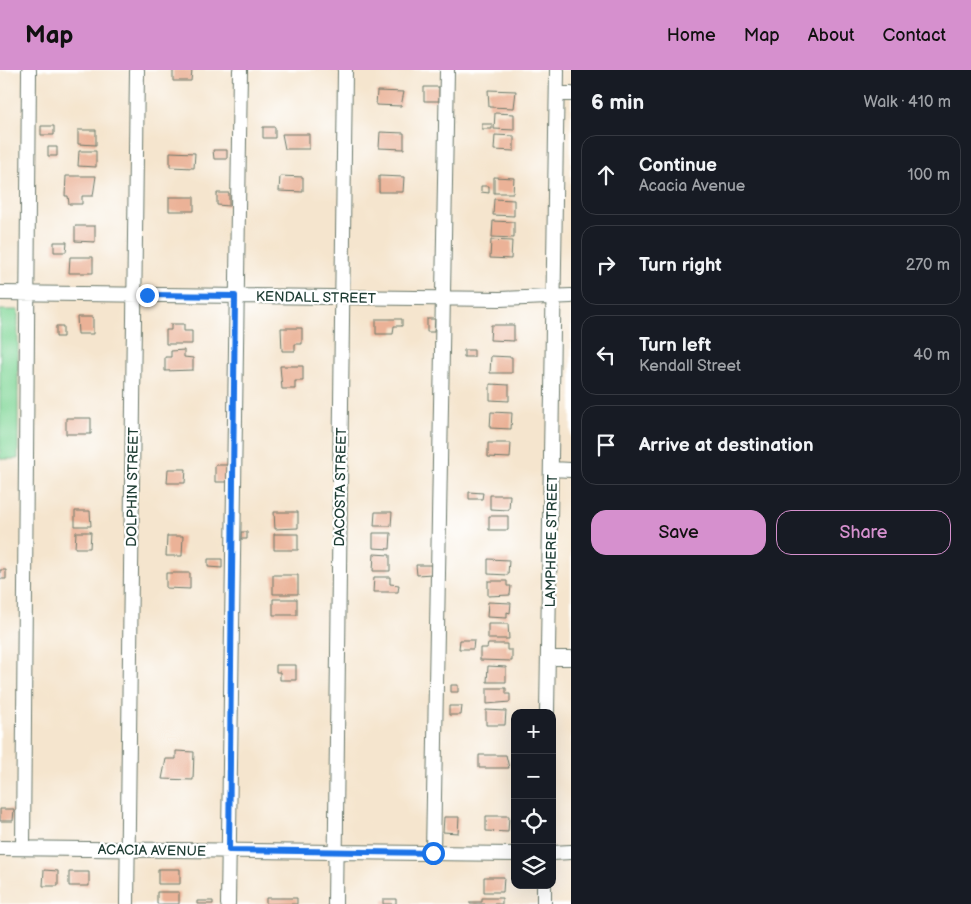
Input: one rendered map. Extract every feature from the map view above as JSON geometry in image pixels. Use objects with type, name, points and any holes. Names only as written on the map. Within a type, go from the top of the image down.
[{"type":"street","points":[[23,848],[29,70]]},
{"type":"street","name":"DOLPHIN STREET","points":[[127,904],[137,70]]},
{"type":"street","points":[[228,904],[235,296],[240,70]]},
{"type":"street","name":"DACOSTA STREET","points":[[335,904],[345,70]]},
{"type":"street","points":[[433,853],[447,70]]},
{"type":"street","name":"LAMPHERE STREET","points":[[547,709],[557,70]]},
{"type":"street","points":[[557,94],[571,94]]},
{"type":"street","name":"KENDALL STREET","points":[[0,293],[442,299],[554,298],[571,296]]},
{"type":"street","points":[[552,469],[571,470]]},
{"type":"street","points":[[548,658],[571,658]]},
{"type":"street","name":"ACACIA AVENUE","points":[[0,848],[511,854]]},
{"type":"street","points":[[556,853],[571,852]]},
{"type":"street","points":[[544,889],[544,904]]},
{"type":"green space","points":[[0,310],[18,310],[18,459],[0,459]]},
{"type":"building","points":[[173,70],[192,70],[191,81],[173,81]]},
{"type":"building","points":[[424,87],[439,87],[439,101],[424,101]]},
{"type":"building","points":[[488,90],[516,91],[514,108],[489,107]]},
{"type":"building","points":[[377,91],[404,92],[401,106],[376,105]]},
{"type":"building","points":[[495,113],[514,114],[514,130],[494,129]]},
{"type":"building","points":[[482,124],[492,124],[492,129],[482,129]]},
{"type":"building","points":[[41,126],[54,126],[54,135],[41,135]]},
{"type":"building","points":[[263,127],[275,127],[275,138],[263,138]]},
{"type":"building","points":[[78,130],[96,130],[96,145],[78,144]]},
{"type":"building","points":[[380,132],[404,133],[404,149],[379,148]]},
{"type":"building","points":[[282,134],[309,134],[309,149],[285,149]]},
{"type":"building","points":[[495,135],[514,136],[514,151],[494,150]]},
{"type":"building","points":[[48,147],[57,147],[57,156],[48,156]]},
{"type":"building","points":[[213,150],[227,150],[227,159],[214,159]]},
{"type":"building","points":[[79,151],[96,151],[96,167],[78,166]]},
{"type":"building","points":[[170,152],[195,153],[194,168],[170,167]]},
{"type":"building","points":[[66,176],[96,176],[93,196],[82,196],[82,204],[69,204],[68,196],[65,196]]},
{"type":"building","points":[[280,176],[303,177],[303,192],[279,191]]},
{"type":"building","points":[[379,176],[404,177],[403,192],[379,192]]},
{"type":"building","points":[[494,177],[514,178],[513,193],[494,193]]},
{"type":"building","points":[[481,186],[489,186],[489,193],[481,192]]},
{"type":"building","points":[[217,193],[229,193],[229,206],[217,205]]},
{"type":"building","points":[[169,197],[194,197],[194,211],[169,211]]},
{"type":"building","points":[[494,199],[514,200],[514,216],[493,215]]},
{"type":"building","points":[[493,221],[514,222],[514,238],[492,237]]},
{"type":"building","points":[[75,226],[95,226],[95,242],[75,241]]},
{"type":"building","points":[[491,240],[512,241],[511,259],[490,258]]},
{"type":"building","points":[[54,242],[67,242],[66,252],[54,252]]},
{"type":"building","points":[[70,257],[93,257],[93,273],[69,273]]},
{"type":"building","points":[[77,317],[93,317],[93,334],[78,334]]},
{"type":"building","points":[[376,319],[402,319],[402,326],[394,326],[393,334],[376,334]]},
{"type":"building","points":[[427,319],[435,319],[434,332],[427,332]]},
{"type":"building","points":[[171,324],[184,324],[184,331],[192,331],[192,344],[166,344],[166,330],[171,330]]},
{"type":"building","points":[[491,325],[514,325],[514,341],[490,340]]},
{"type":"building","points":[[56,326],[63,326],[63,337],[56,337]]},
{"type":"building","points":[[281,328],[302,328],[302,344],[295,344],[295,351],[282,351]]},
{"type":"building","points":[[184,350],[184,357],[193,358],[193,370],[165,371],[165,357],[171,357],[171,351]]},
{"type":"building","points":[[464,350],[474,350],[474,357],[464,357]]},
{"type":"building","points":[[491,356],[512,357],[512,373],[490,373]]},
{"type":"building","points":[[280,366],[303,366],[303,381],[295,381],[295,389],[282,389]]},
{"type":"building","points":[[490,384],[509,385],[509,401],[490,400]]},
{"type":"building","points":[[491,412],[512,413],[511,429],[490,428]]},
{"type":"building","points":[[66,418],[91,418],[91,434],[66,434]]},
{"type":"building","points":[[488,443],[511,443],[510,458],[488,457]]},
{"type":"building","points":[[215,465],[228,465],[227,482],[215,482]]},
{"type":"building","points":[[168,469],[186,469],[185,483],[167,483]]},
{"type":"building","points":[[469,492],[483,493],[482,499],[469,499]]},
{"type":"building","points":[[490,495],[510,495],[509,510],[490,509]]},
{"type":"building","points":[[75,511],[90,511],[91,526],[75,526]]},
{"type":"building","points":[[274,512],[298,512],[298,528],[275,529]]},
{"type":"building","points":[[375,512],[392,512],[391,526],[374,526]]},
{"type":"building","points":[[489,516],[508,516],[508,530],[489,530]]},
{"type":"building","points":[[76,532],[91,532],[90,548],[75,548]]},
{"type":"building","points":[[241,532],[247,532],[247,539],[241,539]]},
{"type":"building","points":[[373,533],[391,533],[390,549],[373,548]]},
{"type":"building","points":[[274,534],[298,534],[298,550],[274,550]]},
{"type":"building","points":[[167,536],[183,536],[182,556],[166,556]]},
{"type":"building","points":[[374,554],[390,555],[390,571],[373,571]]},
{"type":"building","points":[[208,559],[222,559],[222,568],[208,567]]},
{"type":"building","points":[[488,559],[509,560],[508,575],[488,574]]},
{"type":"building","points":[[416,565],[431,565],[432,574],[417,575]]},
{"type":"building","points":[[0,570],[6,570],[6,579],[0,579]]},
{"type":"building","points":[[166,573],[190,573],[190,589],[166,588]]},
{"type":"building","points":[[273,575],[298,575],[298,594],[273,594]]},
{"type":"building","points":[[374,577],[390,577],[390,584],[399,585],[398,592],[373,592]]},
{"type":"building","points":[[488,581],[507,581],[507,586],[511,586],[510,595],[488,596]]},
{"type":"building","points":[[273,599],[297,599],[297,615],[273,615]]},
{"type":"building","points":[[488,602],[511,603],[510,613],[507,612],[507,618],[487,617]]},
{"type":"building","points":[[488,624],[508,624],[509,639],[488,639]]},
{"type":"building","points":[[460,640],[474,640],[473,649],[459,649]]},
{"type":"building","points":[[488,644],[507,644],[507,650],[512,650],[512,661],[480,660],[480,648],[487,648]]},
{"type":"building","points":[[276,665],[296,665],[296,680],[280,680],[280,672],[276,672]]},
{"type":"building","points":[[488,666],[506,667],[506,682],[487,682]]},
{"type":"building","points":[[451,685],[458,685],[458,692],[451,692]]},
{"type":"building","points":[[487,688],[506,688],[506,694],[510,694],[510,702],[487,704]]},
{"type":"building","points":[[449,706],[462,706],[461,715],[449,715]]},
{"type":"building","points":[[486,710],[506,711],[505,725],[486,725]]},
{"type":"building","points":[[176,751],[194,752],[193,780],[162,779],[166,759],[176,759]]},
{"type":"building","points":[[479,755],[506,755],[509,768],[479,768]]},
{"type":"building","points":[[0,809],[14,809],[13,821],[0,821]]},
{"type":"building","points":[[486,816],[509,816],[508,832],[486,831]]},
{"type":"building","points":[[444,817],[459,817],[458,833],[443,832]]},
{"type":"building","points":[[158,869],[180,869],[180,884],[158,884]]},
{"type":"building","points":[[44,870],[58,871],[58,886],[43,886]]},
{"type":"building","points":[[69,872],[89,872],[89,886],[69,886]]},
{"type":"building","points":[[484,877],[504,877],[503,892],[484,892]]},
{"type":"building","points":[[157,892],[179,892],[179,904],[157,904]]},
{"type":"building","points":[[266,898],[297,898],[297,904],[266,904]]},
{"type":"building","points":[[482,898],[502,898],[502,904],[470,904],[470,902],[482,902]]},
{"type":"building","points":[[383,899],[396,899],[396,904],[383,904]]},
{"type":"building","points":[[197,901],[213,901],[213,904],[197,904]]},
{"type":"route","points":[[147,295],[235,296],[229,850],[433,853]]}]
